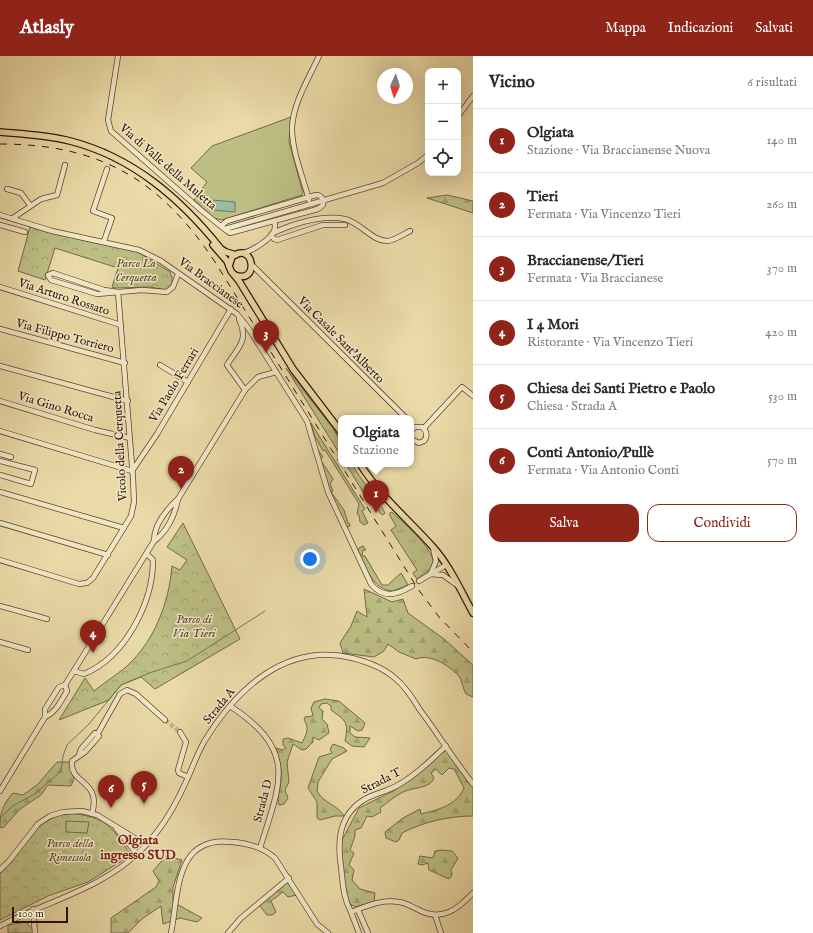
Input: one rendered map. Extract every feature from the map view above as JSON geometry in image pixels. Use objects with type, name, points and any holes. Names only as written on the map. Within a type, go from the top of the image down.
[{"type":"main road","points":[[0,132],[43,136],[70,141],[97,149],[120,160],[166,190],[220,249],[226,252],[248,256],[252,262],[243,282],[244,290]]},
{"type":"main road","points":[[200,227],[229,267]]},
{"type":"main road","name":"Via Braccianese","points":[[239,254],[231,259],[229,267],[235,275],[239,276],[247,274]]},
{"type":"main road","points":[[235,275],[293,369],[338,428]]},
{"type":"main road","points":[[362,467],[371,482],[433,548],[446,565],[473,613]]},
{"type":"street","name":"Via di Valle della Muletta","points":[[118,56],[108,120],[111,131],[223,228]]},
{"type":"street","points":[[310,203],[293,141],[292,127],[295,110],[319,56]]},
{"type":"street","points":[[461,112],[473,96]]},
{"type":"street","points":[[223,228],[387,181],[418,164],[425,158]]},
{"type":"street","points":[[13,218],[30,205],[41,199],[57,195],[65,165]]},
{"type":"street","points":[[104,241],[112,218],[93,211],[107,169]]},
{"type":"street","points":[[7,189],[21,193],[30,205]]},
{"type":"street","points":[[215,221],[230,220],[318,195],[323,200]]},
{"type":"street","points":[[223,228],[230,233],[236,232],[318,209],[323,205],[323,200]]},
{"type":"street","name":"Via Braccianese","points":[[0,215],[52,231],[130,247],[149,254],[237,314],[249,328],[310,429],[318,462],[328,492],[371,584],[380,592],[390,594],[400,593],[412,586]]},
{"type":"street","points":[[239,254],[255,249],[272,234],[294,224],[330,218],[353,222],[375,237],[385,241],[389,241],[410,231]]},
{"type":"street","points":[[230,220],[236,232]]},
{"type":"street","points":[[223,228],[230,220]]},
{"type":"street","points":[[274,221],[275,227],[272,234],[275,240],[323,226],[345,225]]},
{"type":"street","points":[[0,225],[25,232]]},
{"type":"street","points":[[252,262],[255,249]]},
{"type":"street","name":"Via Casale Sant'Alberto","points":[[252,262],[263,275],[403,415]]},
{"type":"street","points":[[118,292],[104,290],[53,273],[48,275],[51,280],[92,293],[103,294],[142,290],[168,292],[173,287],[178,274]]},
{"type":"street","points":[[247,274],[256,273],[263,275]]},
{"type":"street","name":"Via Arturo Rossato","points":[[0,287],[121,325]]},
{"type":"street","name":"Vicolo della Cerquetta","points":[[0,560],[84,584],[93,578],[124,528],[134,508],[128,401],[118,292]]},
{"type":"street","name":"Via Paolo Ferrari","points":[[132,471],[188,382],[231,309]]},
{"type":"street","points":[[237,314],[244,335],[227,365],[245,390]]},
{"type":"street","name":"Via Filippo Torriero","points":[[0,329],[125,362]]},
{"type":"street","points":[[160,365],[188,382]]},
{"type":"street","points":[[0,366],[128,401]]},
{"type":"street","points":[[154,541],[162,535],[174,515],[178,500],[245,390],[258,377],[276,372]]},
{"type":"street","points":[[424,428],[462,387],[473,396]]},
{"type":"street","name":"Via Gino Rocca","points":[[0,401],[95,430],[130,438]]},
{"type":"street","points":[[414,427],[417,426],[424,428],[427,433],[424,441],[416,443],[414,441]]},
{"type":"street","points":[[0,431],[132,471]]},
{"type":"street","points":[[0,454],[11,457]]},
{"type":"street","points":[[0,461],[35,470],[31,484],[0,475]]},
{"type":"street","points":[[0,492],[124,528]]},
{"type":"street","points":[[0,791],[45,717],[45,710],[58,688],[65,685],[147,554],[154,541],[155,529],[168,509],[178,500]]},
{"type":"street","points":[[168,509],[172,511],[174,515]]},
{"type":"street","points":[[0,523],[108,555]]},
{"type":"street","points":[[155,529],[158,534],[162,535]]},
{"type":"street","points":[[430,574],[436,565],[433,548]]},
{"type":"street","points":[[74,671],[84,674],[104,661],[118,648],[138,620],[148,596],[152,576],[153,560],[147,554]]},
{"type":"street","points":[[419,581],[446,565]]},
{"type":"street","points":[[430,574],[442,575],[458,586]]},
{"type":"street","points":[[0,606],[47,619]]},
{"type":"street","points":[[0,642],[28,650]]},
{"type":"street","name":"Strada A","points":[[0,926],[33,909],[95,884],[141,851],[171,811],[204,742],[230,706],[250,685],[282,664],[308,656],[340,656],[369,663],[395,678],[408,693],[473,784]]},
{"type":"street","points":[[45,717],[52,714],[66,692],[65,685]]},
{"type":"street","points":[[58,688],[66,692]]},
{"type":"street","points":[[92,814],[95,802],[94,794],[75,774],[72,761],[85,752],[99,736],[98,735],[120,694],[127,690],[136,694],[166,720]]},
{"type":"street","name":"Strada D","points":[[230,706],[262,731],[277,756],[279,784],[260,848]]},
{"type":"street","points":[[45,710],[52,714]]},
{"type":"street","points":[[180,732],[186,742],[178,770],[179,773],[188,777]]},
{"type":"street","name":"Strada T","points":[[359,933],[344,895],[338,846],[339,835],[347,818],[359,804],[404,782],[446,746]]},
{"type":"street","points":[[0,870],[9,861],[34,828],[46,818],[59,812],[68,811],[92,814],[106,819],[113,825],[130,846],[141,851]]},
{"type":"street","points":[[261,825],[268,822]]},
{"type":"street","points":[[113,825],[121,827],[131,835],[136,840],[141,851]]},
{"type":"street","points":[[126,841],[131,840],[131,835]]},
{"type":"street","points":[[171,933],[179,877],[184,864],[192,854],[203,846],[218,841],[240,843],[260,848],[275,858],[317,924],[328,933]]},
{"type":"street","points":[[228,933],[241,918],[289,878]]},
{"type":"street","points":[[351,912],[375,903],[393,901],[405,903],[423,912],[435,915],[453,911],[473,893]]},
{"type":"street","points":[[33,909],[35,933]]},
{"type":"street","points":[[358,910],[368,933]]},
{"type":"street","points":[[435,915],[441,933]]},
{"type":"green space","points":[[291,117],[289,142],[303,193],[302,195],[222,220],[214,218],[194,200],[207,182],[191,168],[212,146]]},
{"type":"green space","points":[[447,195],[473,201],[473,213],[427,198]]},
{"type":"green space","name":"Parco La Cerquetta","points":[[30,227],[46,232],[136,251],[170,272],[172,283],[166,290],[150,287],[115,288],[112,287],[118,268],[55,248],[45,280],[18,271]]},
{"type":"green space","points":[[286,368],[333,428],[338,437],[338,451]]},
{"type":"green space","points":[[311,423],[365,509],[362,511],[368,523],[364,525],[360,522],[359,515],[357,514],[359,504],[325,450],[323,451],[315,437]]},
{"type":"green space","points":[[317,448],[323,457],[320,459]]},
{"type":"green space","points":[[320,460],[333,479],[330,484],[333,491],[331,492],[344,510],[348,523],[350,524],[349,527],[346,526],[330,492]]},
{"type":"green space","points":[[348,467],[354,467],[385,513],[383,515],[380,513],[374,503],[371,505]]},
{"type":"green space","points":[[391,512],[418,537],[433,559],[434,566],[417,579],[413,573],[417,570],[391,530],[396,526],[389,514]]},
{"type":"green space","name":"Parco di Via Tieri","points":[[183,523],[240,639],[155,689],[141,677],[121,685],[109,700],[59,720],[85,678],[94,691],[126,667],[145,646],[164,608],[172,566],[180,570],[187,560],[167,547]]},
{"type":"green space","points":[[363,546],[366,550],[363,550],[362,556],[365,556],[382,585],[388,585],[401,573],[408,585],[393,591],[380,587],[371,577],[358,551],[359,548]]},
{"type":"green space","points":[[364,589],[392,602],[403,599],[408,613],[444,639],[473,665],[473,697],[466,694],[459,676],[450,668],[434,659],[416,659],[399,652],[388,644],[384,651],[374,657],[343,653],[340,643],[351,626],[357,611],[367,617]]},
{"type":"green space","points":[[325,699],[339,701],[365,723],[362,730],[358,731],[350,726],[350,733],[355,737],[370,738],[364,747],[352,746],[345,741],[347,730],[345,722],[331,710],[331,706],[327,703],[321,704],[319,708],[323,711],[322,719],[327,724],[329,733],[319,740],[313,737],[313,742],[306,749],[302,750],[293,744],[287,762],[289,782],[285,790],[288,798],[284,804],[279,805],[278,798],[281,772],[276,748],[282,750],[286,748],[283,745],[283,739],[288,738],[302,743],[307,732],[307,726],[304,720],[305,717],[313,716],[311,708],[314,702]]},
{"type":"green space","points":[[333,744],[344,748],[347,751],[332,759],[318,782],[317,791],[344,816],[335,816],[320,820],[317,818],[317,802],[308,788],[319,757],[332,753],[330,749]]},
{"type":"green space","points":[[446,750],[473,783],[473,816],[446,818],[427,823],[402,833],[399,840],[396,842],[386,838],[385,832],[403,818],[420,809],[421,814],[434,811],[452,803],[457,799],[464,788],[454,769],[449,768],[442,775],[436,769],[431,773],[434,778],[432,782],[425,786],[403,792],[380,808],[381,812],[372,817],[367,816],[361,828],[355,830],[355,836],[350,850],[354,853],[349,865],[354,870],[352,880],[360,889],[375,893],[374,902],[355,907],[349,903],[345,892],[340,844],[359,808],[395,790]]},
{"type":"green space","points":[[57,762],[69,762],[74,779],[71,786],[48,785],[41,795],[20,809],[3,828],[0,827],[3,808],[13,793],[23,795],[38,784]]},
{"type":"green space","name":"Parco della Rimessola","points":[[70,813],[93,817],[107,825],[118,836],[131,855],[88,882],[48,896],[0,920],[0,872],[30,836],[46,821],[57,816]]},
{"type":"green space","points":[[66,821],[89,822],[87,833],[66,832]]},
{"type":"green space","points":[[435,851],[452,851],[458,858],[451,870],[452,875],[449,879],[429,870],[428,863],[422,865],[418,864],[420,856],[433,858]]},
{"type":"green space","points":[[166,856],[182,860],[173,887],[173,902],[202,918],[197,922],[180,918],[163,924],[161,906],[142,919],[128,933],[111,933],[111,918],[156,887],[159,881],[153,871]]},
{"type":"green space","points":[[287,881],[297,895],[288,897],[283,892],[271,901],[276,912],[272,915],[267,915],[259,905]]},
{"type":"green space","points":[[26,922],[36,933],[8,933],[8,925]]},
{"type":"shaded area","points":[[212,200],[235,202],[235,212],[211,210]]},
{"type":"waterway","points":[[0,818],[14,805],[35,794],[61,771],[63,756],[67,745],[89,724],[121,685],[149,673],[187,661],[265,611]]},
{"type":"tunnel","points":[[165,720],[180,732]]},
{"type":"railway","points":[[0,144],[35,146],[68,151],[97,159],[124,172],[149,188],[172,209],[194,233],[215,262],[338,460]]},
{"type":"railway","points":[[342,467],[418,589],[439,617],[473,652]]},
{"type":"place","name":"Braccianense/Tieri","points":[[266,353]]},
{"type":"place","name":"Tieri","points":[[181,489]]},
{"type":"place","name":"Olgiata","points":[[376,513]]},
{"type":"place","name":"I 4 Mori","points":[[93,653]]},
{"type":"place","name":"Chiesa dei Santi Pietro e Paolo","points":[[144,804]]},
{"type":"place","name":"Conti Antonio/Pullè","points":[[111,808]]},
{"type":"district","name":"Olgiata ingresso SUD","points":[[138,848]]}]
